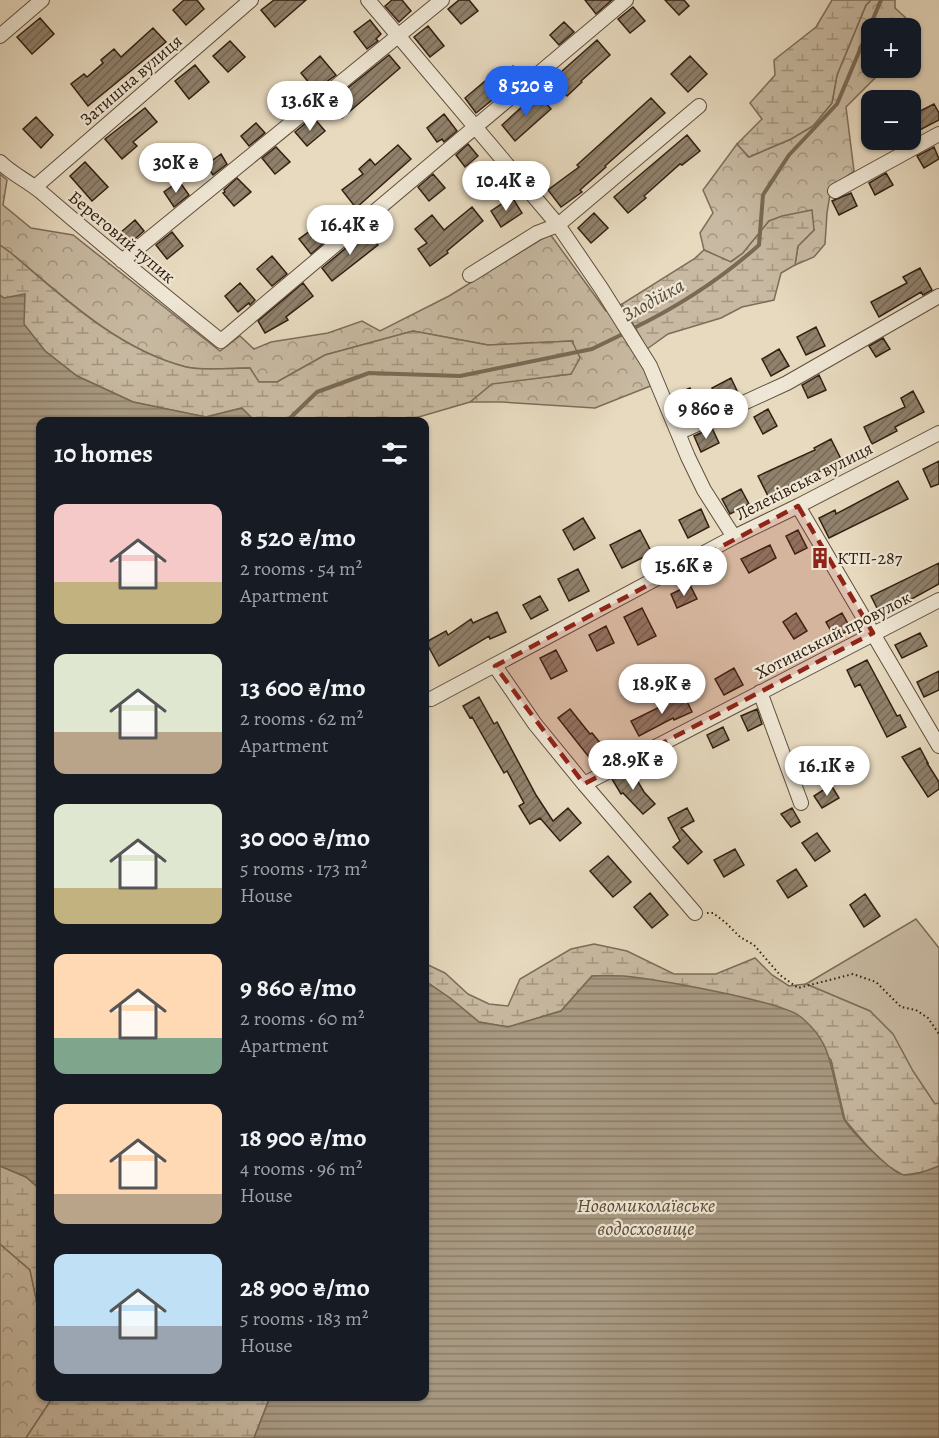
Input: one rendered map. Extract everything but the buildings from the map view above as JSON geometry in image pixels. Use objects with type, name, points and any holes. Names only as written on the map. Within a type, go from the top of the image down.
[{"type":"street","points":[[0,36],[42,0]]},
{"type":"street","name":"Затишна вулиця","points":[[35,187],[251,0]]},
{"type":"street","points":[[368,0],[558,225],[650,366],[705,490],[734,537]]},
{"type":"street","points":[[122,261],[442,0]]},
{"type":"street","points":[[476,126],[626,0]]},
{"type":"street","points":[[470,275],[537,233],[558,225],[699,106]]},
{"type":"street","name":"Береговий тупик","points":[[0,162],[12,174],[35,187],[221,341],[476,126]]},
{"type":"street","points":[[835,191],[939,134]]},
{"type":"street","points":[[678,433],[787,383],[939,296]]},
{"type":"street","name":"Лелеківська вулиця","points":[[431,699],[734,537],[939,433]]},
{"type":"street","points":[[798,506],[939,746]]},
{"type":"street","name":"Хотинський провулок","points":[[584,784],[939,600]]},
{"type":"street","points":[[495,666],[535,724],[695,913]]},
{"type":"street","points":[[760,692],[801,803]]},
{"type":"path","points":[[695,913],[712,913],[725,922],[740,937],[754,945],[780,975],[798,988],[853,974],[876,982],[902,1007],[916,1010],[928,1018],[939,1034]]},
{"type":"highlighted area","points":[[798,506],[873,633],[584,784],[495,666]]},
{"type":"green space","points":[[832,0],[871,0],[866,5],[837,75],[832,103],[813,126],[791,139],[749,157],[737,144],[762,119],[750,103],[775,75],[774,60],[816,27]]},
{"type":"green space","points":[[871,0],[895,0],[895,8],[906,18],[861,18],[861,78],[875,78],[846,107],[854,171],[831,188],[825,244],[814,257],[795,265],[798,246],[814,230],[769,221],[743,253],[730,262],[704,250],[700,233],[713,213],[703,190],[737,144],[749,157],[791,139],[813,126],[832,103],[837,75],[866,5]]},
{"type":"green space","points":[[0,174],[7,180],[3,205],[31,228],[73,235],[220,351],[240,336],[254,349],[271,342],[328,333],[362,321],[380,331],[449,296],[550,234],[606,311],[622,304],[663,381],[595,408],[470,402],[492,383],[571,374],[573,341],[488,345],[413,331],[325,355],[277,382],[258,382],[250,368],[186,367],[161,359],[114,335],[71,304],[0,245]]},
{"type":"green space","points":[[812,210],[814,230],[798,246],[795,265],[781,273],[774,300],[742,307],[721,318],[668,334],[647,349],[622,304],[694,259],[704,250],[731,262],[743,253],[769,221]]},
{"type":"green space","points":[[0,245],[92,320],[137,348],[186,367],[250,368],[259,382],[277,382],[325,355],[413,331],[488,345],[572,341],[580,358],[571,374],[492,384],[470,402],[419,417],[251,417],[241,408],[206,417],[133,402],[77,376],[45,351],[0,295]]},
{"type":"green space","points":[[916,919],[939,948],[939,1103],[935,1105],[870,1011],[806,984]]},
{"type":"green space","points":[[594,944],[627,951],[674,974],[716,974],[755,958],[772,975],[789,986],[806,984],[870,1011],[893,1034],[913,1071],[935,1104],[939,1103],[939,1166],[925,1172],[903,1175],[889,1167],[869,1148],[845,1120],[831,1060],[773,1005],[631,977],[592,976],[561,1011],[508,1027],[479,1022],[429,984],[429,965],[445,973],[468,994],[489,1004],[508,1006],[520,979],[571,949]]},
{"type":"green space","points":[[0,1166],[26,1177],[36,1186],[36,1298],[30,1270],[0,1244]]},
{"type":"green space","points":[[0,1244],[30,1270],[36,1298],[36,1401],[50,1401],[26,1438],[0,1438]]},
{"type":"green space","points":[[50,1401],[268,1401],[254,1438],[26,1438]]},
{"type":"water","points":[[25,294],[24,324],[45,351],[77,376],[133,402],[206,417],[36,417],[36,1186],[26,1177],[0,1166],[0,295],[4,298]]},
{"type":"water","points":[[242,408],[251,417],[206,417]]},
{"type":"water","name":"Новомиколаївське водосховище","points":[[592,976],[628,976],[747,998],[789,1011],[801,1017],[819,1036],[825,1046],[844,1119],[881,1160],[904,1175],[917,1174],[939,1166],[939,1438],[254,1438],[268,1401],[429,1401],[429,984],[479,1022],[508,1027],[561,1011]]},
{"type":"waterway","name":"Злодійка","points":[[632,329],[698,292],[759,245],[763,195],[789,155],[837,104],[881,0]]},
{"type":"waterway","name":"Злодійка","points":[[291,417],[317,392],[369,373],[460,376],[592,349],[625,333]]},
{"type":"place","name":"КТП-287","points":[[820,558]]}]
